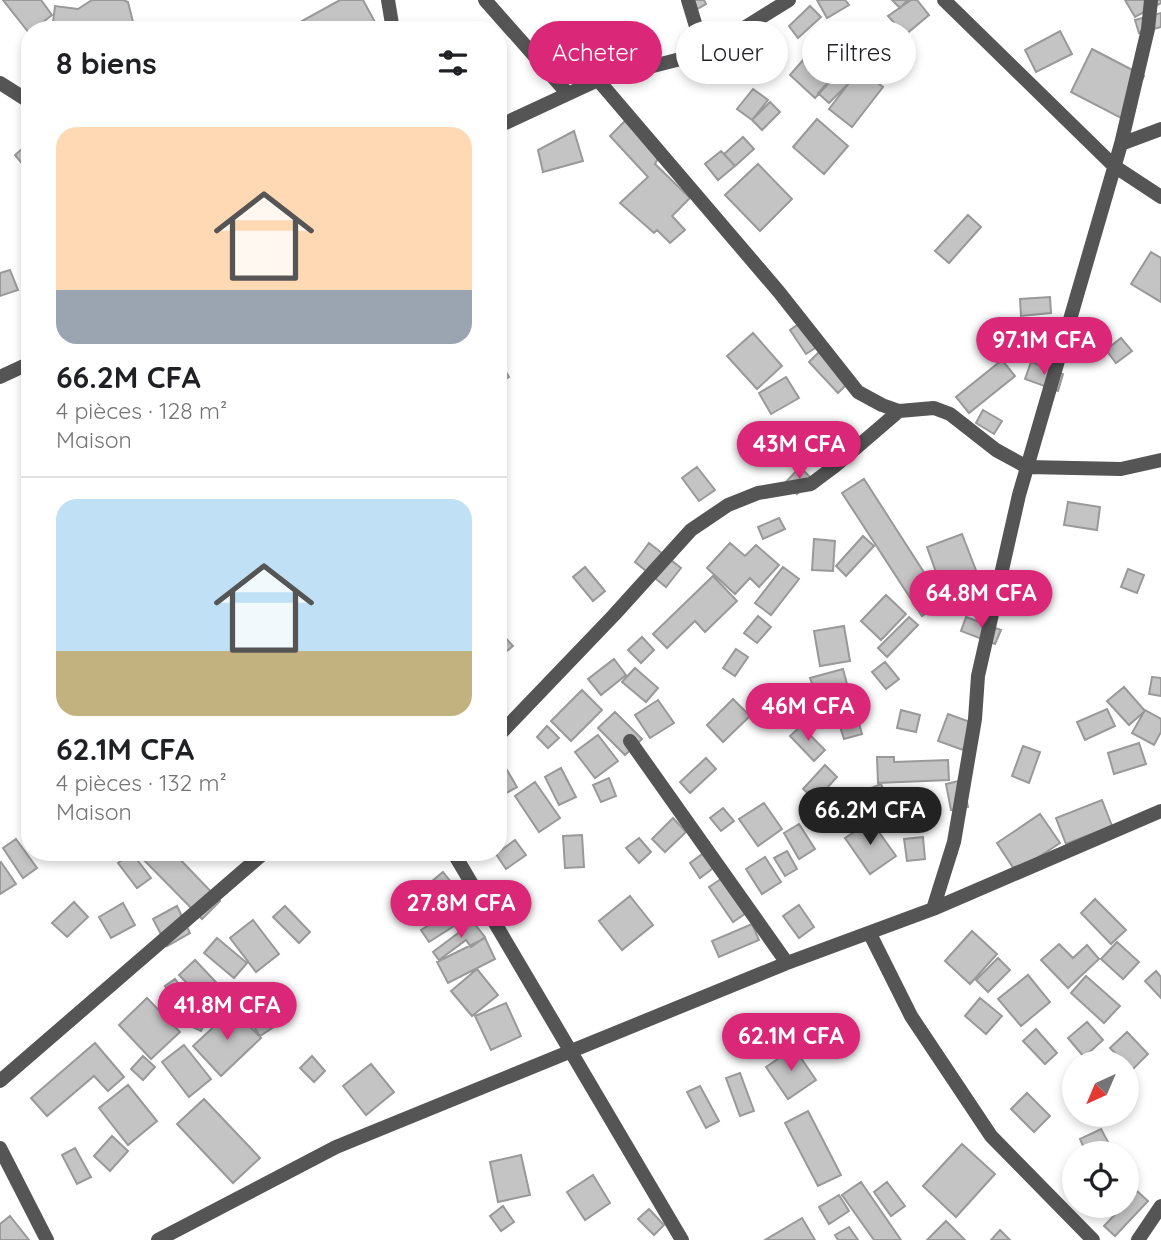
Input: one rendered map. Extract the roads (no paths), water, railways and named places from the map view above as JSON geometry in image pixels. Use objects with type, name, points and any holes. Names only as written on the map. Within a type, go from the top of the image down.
[{"type":"street","points":[[388,0],[392,21]]},
{"type":"street","points":[[485,0],[504,21]]},
{"type":"street","points":[[688,0],[694,21]]},
{"type":"street","points":[[755,21],[789,0]]},
{"type":"street","points":[[944,0],[1114,166],[1161,197]]},
{"type":"street","points":[[933,909],[954,842],[975,719],[978,676],[1027,467],[1121,144],[1148,29],[1151,0]]},
{"type":"street","points":[[507,25],[568,94]]},
{"type":"street","points":[[0,83],[21,96]]},
{"type":"street","points":[[507,122],[589,84]]},
{"type":"street","points":[[601,84],[779,292],[858,392],[899,411],[934,408],[950,414],[996,450],[1027,467],[1121,469],[1161,460]]},
{"type":"street","points":[[1121,144],[1161,129]]},
{"type":"street","points":[[0,377],[21,367]]},
{"type":"street","points":[[507,727],[691,530],[728,505],[758,493],[811,484],[899,411]]},
{"type":"street","points":[[630,741],[787,963]]},
{"type":"street","points":[[158,1240],[336,1147],[787,963],[933,909],[1161,811]]},
{"type":"street","points":[[0,1081],[254,861]]},
{"type":"street","points":[[458,861],[682,1240]]},
{"type":"street","points":[[870,934],[911,1016],[991,1136],[1093,1240]]},
{"type":"street","points":[[0,1148],[47,1240]]},
{"type":"street","points":[[1139,1240],[1161,1206]]}]
